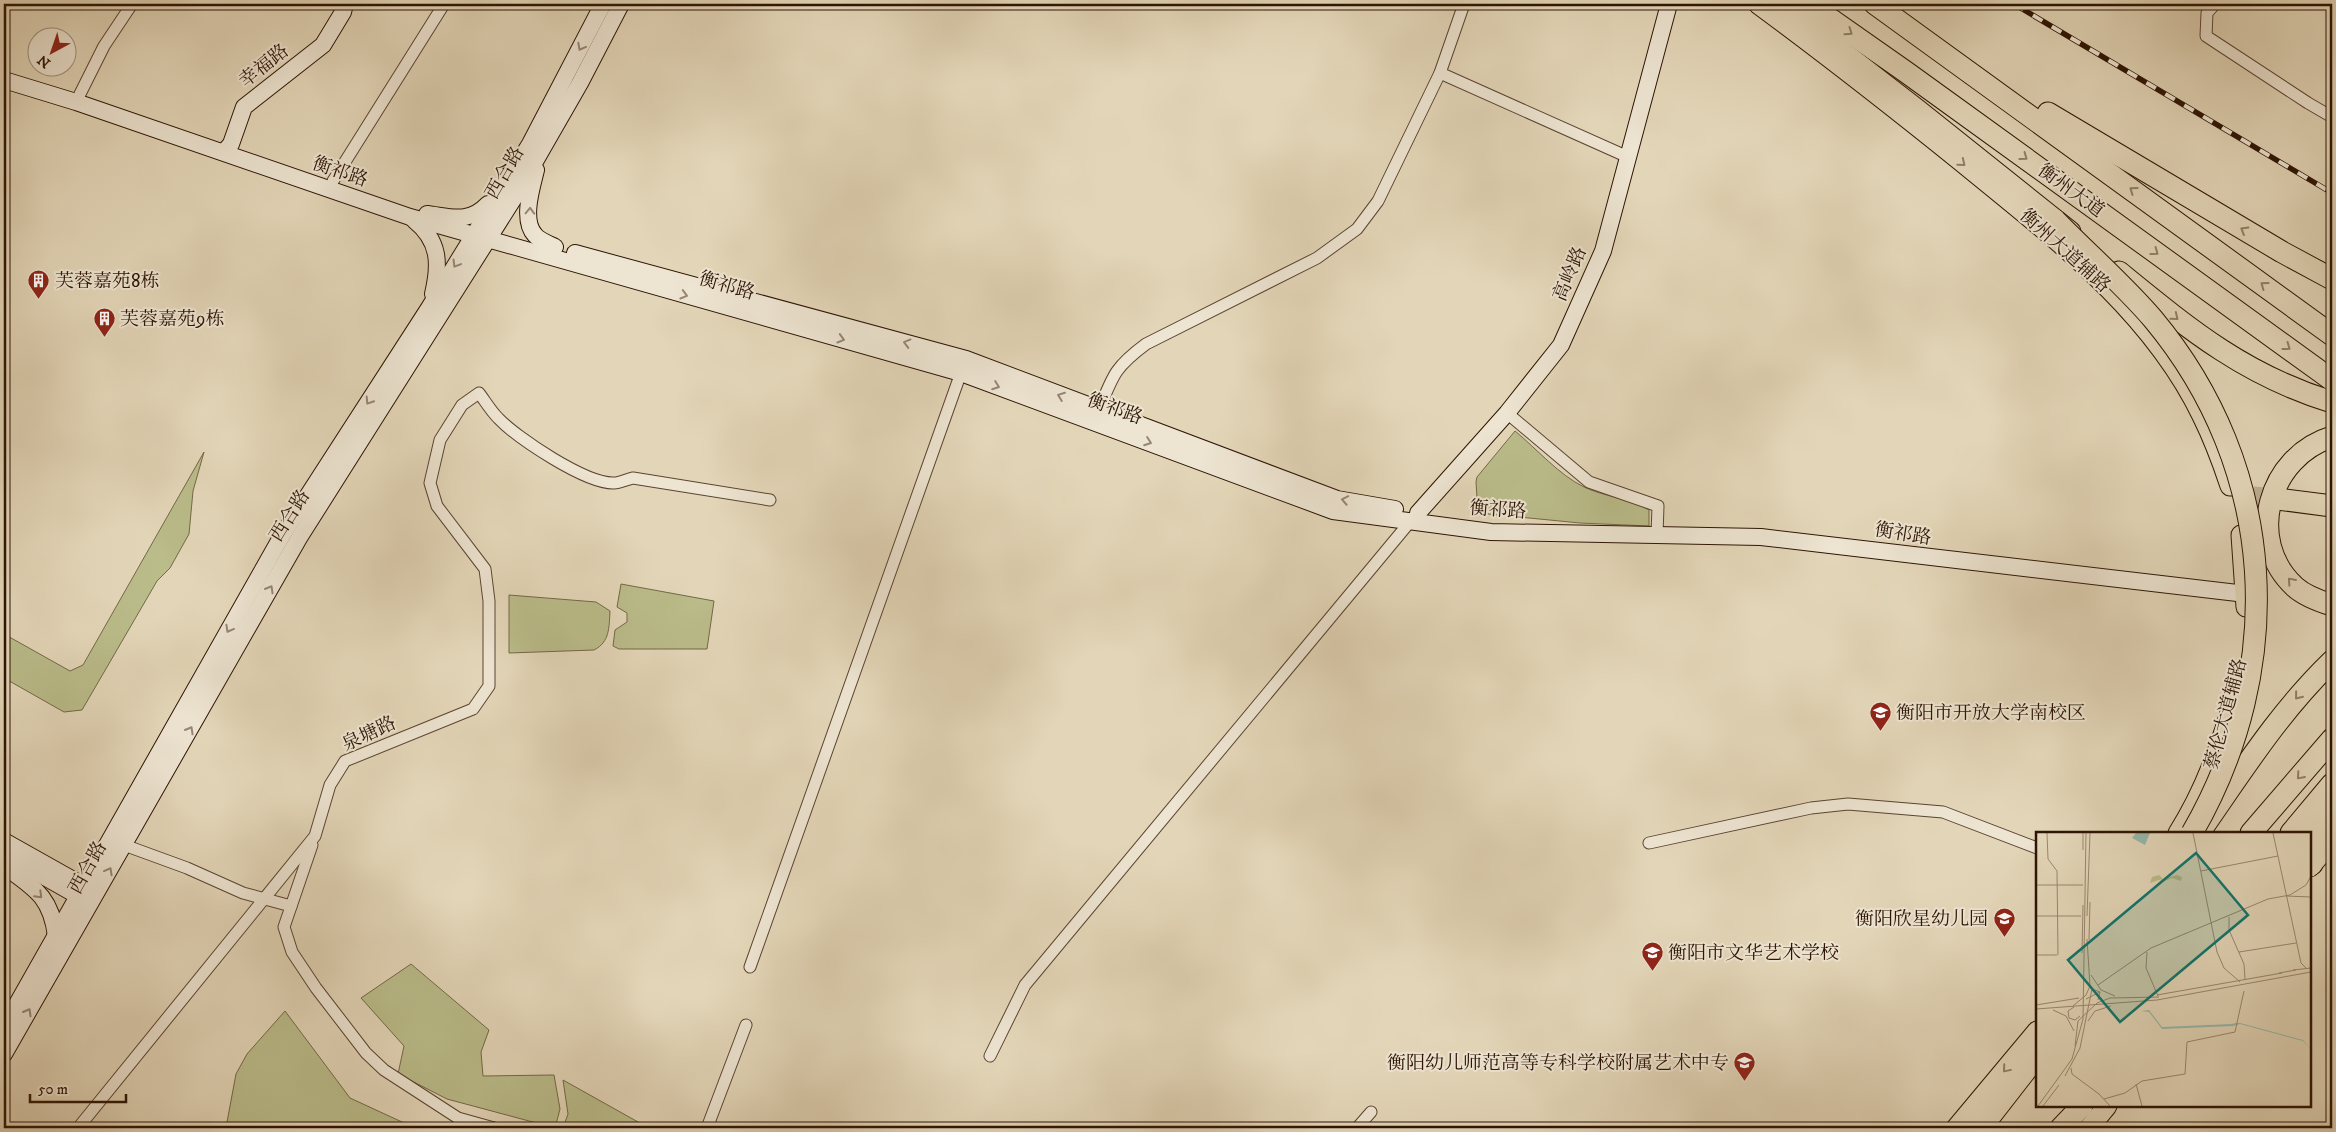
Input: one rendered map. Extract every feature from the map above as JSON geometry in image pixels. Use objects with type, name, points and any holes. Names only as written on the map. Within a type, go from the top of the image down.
[{"type":"highway","points":[[1780,4],[2055,220],[2187,327],[2219,350],[2262,375],[2332,402]]},
{"type":"highway","name":"衡州大道","points":[[1809,4],[2332,380]]},
{"type":"highway","name":"衡州大道","points":[[1874,4],[1924,38],[2332,335]]},
{"type":"highway","points":[[1924,38],[2111,151],[2332,279]]},
{"type":"highway","points":[[2055,220],[2153,319],[2209,402],[2230,449],[2242,483],[2255,565],[2256,624],[2252,670],[2240,725],[2228,761],[2208,805],[2193,832]]},
{"type":"highway","points":[[2332,437],[2312,446],[2292,460],[2278,481],[2269,503],[2267,526],[2271,550],[2286,576],[2295,587],[2314,599],[2332,605]]},
{"type":"highway","points":[[2278,499],[2332,506]]},
{"type":"highway","points":[[2200,832],[2268,733],[2303,690],[2332,661]]},
{"type":"highway","points":[[2252,832],[2332,739]]},
{"type":"highway","points":[[2292,832],[2332,784]]},
{"type":"highway","points":[[2311,866],[2318,839],[2332,814]]},
{"type":"highway","points":[[1981,1128],[2036,1057]]},
{"type":"highway","points":[[1995,1128],[2036,1080]]},
{"type":"highway","points":[[2044,1128],[2061,1107]]},
{"type":"highway","points":[[2061,1128],[2081,1107]]},
{"type":"main road","name":"衡州大道辅路","points":[[1758,4],[1926,134],[2038,225],[2110,290],[2141,324],[2183,381],[2243,496],[2242,541],[2245,591]]},
{"type":"main road","name":"蔡伦大道辅路","points":[[2179,832],[2206,784],[2226,728],[2241,673],[2246,629],[2245,591]]},
{"type":"main road","points":[[1956,1128],[2036,1032]]},
{"type":"main road","points":[[2089,1128],[2106,1107]]},
{"type":"street","points":[[78,98],[104,46],[132,4]]},
{"type":"street","name":"幸福路","points":[[226,146],[238,103],[319,41],[339,4]]},
{"type":"street","name":"幸福路","points":[[226,146],[244,107],[323,45],[345,4]]},
{"type":"street","points":[[333,181],[444,4]]},
{"type":"street","name":"西合路","points":[[4,1027],[56,936],[124,845],[299,538],[460,285],[501,190],[530,144],[603,4]]},
{"type":"street","name":"西合路","points":[[4,1054],[87,895],[283,534],[429,308],[541,151],[621,4]]},
{"type":"street","points":[[1099,410],[1114,373],[1128,357],[1146,344],[1317,258],[1357,229],[1378,201],[1440,72],[1464,4]]},
{"type":"street","name":"高岭路","points":[[1414,517],[1507,413],[1561,345],[1603,251],[1669,4]]},
{"type":"street","points":[[2215,4],[2207,13],[2206,36],[2308,104],[2332,117]]},
{"type":"street","name":"衡祁路","points":[[4,71],[78,98],[333,181],[526,251],[963,366],[1333,511],[1414,517],[1490,526],[1657,532],[1762,532],[2245,591]]},
{"type":"street","points":[[1440,72],[1628,157]]},
{"type":"street","name":"衡祁路","points":[[4,80],[78,98]]},
{"type":"street","name":"衡祁路","points":[[226,146],[410,217],[483,234],[555,247],[963,366],[1099,410],[1337,498],[1414,517]]},
{"type":"street","points":[[541,151],[532,188],[530,226],[535,235],[555,247]]},
{"type":"street","points":[[427,214],[469,218],[480,212],[501,190]]},
{"type":"street","points":[[410,217],[426,230],[438,261],[437,276],[429,308]]},
{"type":"street","points":[[460,285],[484,258],[500,252],[526,251]]},
{"type":"street","points":[[750,967],[963,366]]},
{"type":"street","name":"泉塘路","points":[[78,1128],[314,836],[330,785],[345,761],[473,709],[489,686],[489,600],[485,569],[437,506],[430,483],[440,440],[462,405],[479,393],[497,418],[511,430],[553,459],[594,478],[614,483],[633,478],[770,500]]},
{"type":"street","points":[[1507,413],[1589,482],[1658,506],[1657,532]]},
{"type":"street","points":[[990,1056],[1025,985],[1414,517]]},
{"type":"street","points":[[1649,843],[1811,808],[1848,804],[1943,812],[2036,848]]},
{"type":"street","points":[[314,836],[284,927],[292,952],[316,988],[366,1053],[384,1070],[458,1118],[494,1128]]},
{"type":"street","points":[[4,841],[87,895]]},
{"type":"street","points":[[124,845],[187,868],[243,893],[291,906]]},
{"type":"street","points":[[4,854],[87,895]]},
{"type":"street","points":[[4,866],[44,898],[53,915],[56,936]]},
{"type":"street","points":[[707,1128],[746,1025]]},
{"type":"street","points":[[1357,1128],[1371,1112]]},
{"type":"green space","points":[[1515,431],[1557,469],[1575,482],[1649,510],[1649,526],[1580,523],[1478,513],[1477,477]]},
{"type":"green space","points":[[204,452],[193,491],[189,534],[170,568],[157,581],[82,710],[64,712],[4,678],[4,634],[70,671],[83,665]]},
{"type":"green space","points":[[621,584],[714,601],[707,649],[619,649],[613,646],[615,630],[627,622],[627,613],[617,607]]},
{"type":"green space","points":[[509,595],[596,602],[610,611],[608,634],[603,643],[594,650],[509,653]]},
{"type":"green space","points":[[411,964],[489,1030],[481,1052],[483,1076],[554,1075],[560,1109],[555,1128],[447,1099],[398,1074],[404,1046],[361,998]]},
{"type":"green space","points":[[285,1011],[350,1098],[415,1128],[240,1128],[227,1122],[236,1074],[247,1054]]},
{"type":"green space","points":[[563,1080],[647,1128],[563,1128],[568,1114]]},
{"type":"tunnel","points":[[2253,497],[2278,499]]},
{"type":"railway","points":[[2014,4],[2332,193]]},
{"type":"place","name":"芙蓉嘉苑8栋","points":[[39,300]]},
{"type":"place","name":"芙蓉嘉苑9栋","points":[[104,338]]},
{"type":"place","name":"衡阳市开放大学南校区","points":[[1880,732]]},
{"type":"place","name":"衡阳欣星幼儿园","points":[[2004,938]]},
{"type":"place","name":"衡阳市文华艺术学校","points":[[1652,972]]},
{"type":"place","name":"衡阳幼儿师范高等专科学校附属艺术中专","points":[[1745,1082]]}]
